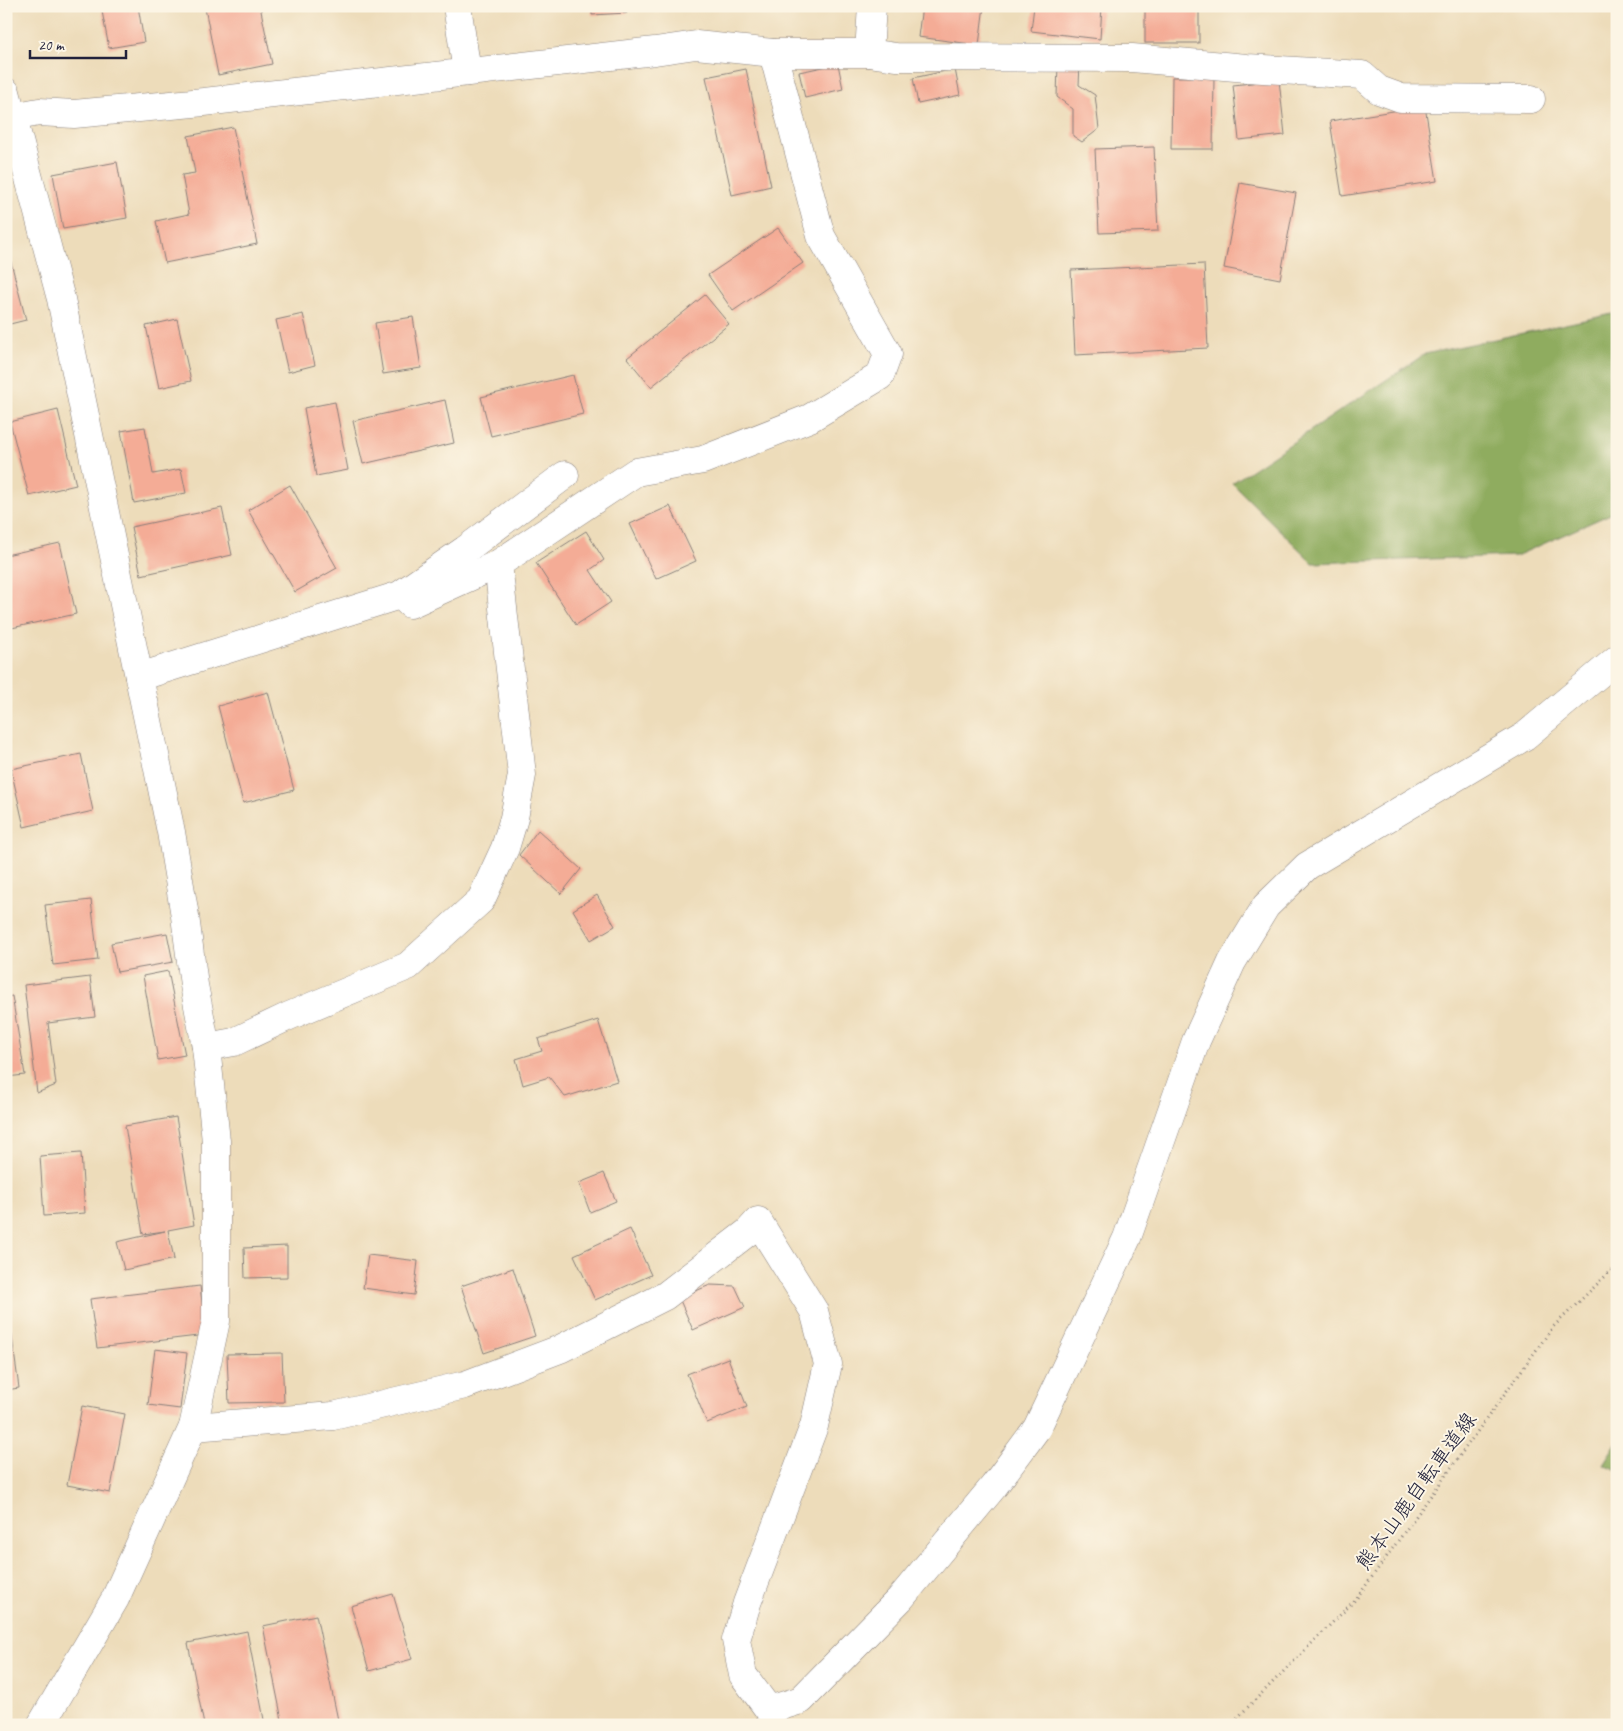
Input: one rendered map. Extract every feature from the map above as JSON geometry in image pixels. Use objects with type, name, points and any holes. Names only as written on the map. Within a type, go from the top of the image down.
[{"type":"street","points":[[457,6],[467,72]]},
{"type":"street","points":[[870,53],[872,6]]},
{"type":"street","points":[[41,1725],[115,1599],[193,1427],[216,1320],[216,1141],[206,1047],[194,985],[171,832],[61,299],[8,109],[74,114],[204,102],[696,45],[773,53],[1132,58],[1362,75],[1379,90],[1401,98],[1531,98]]},
{"type":"street","points":[[400,595],[410,604],[498,564],[636,472],[703,460],[810,418],[880,376],[888,354],[821,236],[773,53]]},
{"type":"street","points":[[139,676],[400,595],[465,550],[565,475]]},
{"type":"street","points":[[206,1047],[234,1042],[408,966],[481,900],[505,848],[514,818],[522,775],[498,564]]},
{"type":"street","points":[[193,1427],[333,1416],[465,1385],[560,1350],[665,1296],[748,1232],[758,1221],[814,1311],[828,1364],[814,1426],[746,1603],[736,1640],[743,1676],[769,1710],[801,1700],[900,1599],[994,1486],[1037,1428],[1127,1238],[1196,1041],[1232,962],[1266,906],[1307,866],[1525,736],[1617,659]]},
{"type":"path","name":"熊本山鹿自転車道線","points":[[1230,1725],[1356,1599],[1553,1327],[1617,1264]]},
{"type":"green space","points":[[1617,313],[1617,511],[1516,556],[1313,563],[1232,483],[1425,354]]},
{"type":"green space","points":[[1617,1442],[1617,1470],[1603,1464]]},
{"type":"building","points":[[101,6],[138,6],[144,42],[109,48]]},
{"type":"building","points":[[216,6],[260,6],[272,64],[218,75],[205,8]]},
{"type":"building","points":[[592,6],[626,6],[627,13],[592,15]]},
{"type":"building","points":[[922,6],[984,6],[979,45],[918,37]]},
{"type":"building","points":[[1034,6],[1102,6],[1100,39],[1031,31]]},
{"type":"building","points":[[1145,6],[1199,6],[1199,43],[1145,43]]},
{"type":"building","points":[[1058,63],[1080,64],[1079,85],[1095,95],[1099,129],[1082,142],[1073,136],[1073,109],[1057,97]]},
{"type":"building","points":[[838,64],[843,89],[805,98],[799,72]]},
{"type":"building","points":[[746,69],[771,186],[732,195],[706,77]]},
{"type":"building","points":[[955,69],[960,95],[918,104],[913,78]]},
{"type":"building","points":[[1172,77],[1214,77],[1213,149],[1171,149]]},
{"type":"building","points":[[1279,80],[1285,135],[1239,140],[1233,85]]},
{"type":"building","points":[[1425,106],[1437,181],[1342,196],[1330,121]]},
{"type":"building","points":[[233,127],[257,244],[165,263],[156,221],[189,214],[182,175],[195,173],[188,136]]},
{"type":"building","points":[[1154,147],[1158,231],[1099,233],[1095,149]]},
{"type":"building","points":[[117,162],[127,218],[63,229],[53,174]]},
{"type":"building","points":[[1240,183],[1296,193],[1280,279],[1224,268]]},
{"type":"building","points":[[778,228],[803,263],[733,311],[708,275]]},
{"type":"building","points":[[6,243],[26,320],[6,325]]},
{"type":"building","points":[[1204,264],[1208,348],[1075,355],[1071,270]]},
{"type":"building","points":[[705,295],[729,324],[651,387],[627,358]]},
{"type":"building","points":[[303,314],[315,365],[288,372],[276,320]]},
{"type":"building","points":[[413,317],[421,368],[383,374],[375,323]]},
{"type":"building","points":[[177,319],[191,381],[159,388],[146,326]]},
{"type":"building","points":[[573,375],[583,414],[491,436],[481,397]]},
{"type":"building","points":[[445,400],[454,443],[363,464],[353,421]]},
{"type":"building","points":[[335,402],[348,470],[316,476],[304,408]]},
{"type":"building","points":[[58,410],[76,485],[29,496],[10,422]]},
{"type":"building","points":[[145,427],[153,474],[181,469],[186,493],[134,503],[121,431]]},
{"type":"building","points":[[290,485],[337,568],[295,592],[248,510]]},
{"type":"building","points":[[670,506],[696,561],[656,579],[630,524]]},
{"type":"building","points":[[222,508],[232,555],[141,575],[131,527]]},
{"type":"building","points":[[586,531],[604,560],[590,570],[611,602],[576,625],[536,563]]},
{"type":"building","points":[[60,543],[76,614],[7,629],[6,555]]},
{"type":"building","points":[[268,692],[294,790],[243,803],[218,706]]},
{"type":"building","points":[[81,754],[93,811],[24,827],[11,769]]},
{"type":"building","points":[[538,830],[581,869],[561,894],[519,855]]},
{"type":"building","points":[[597,895],[615,926],[591,940],[573,910]]},
{"type":"building","points":[[91,900],[98,960],[53,965],[45,905]]},
{"type":"building","points":[[167,933],[173,962],[117,972],[111,943]]},
{"type":"building","points":[[168,971],[185,1055],[158,1060],[143,976]]},
{"type":"building","points":[[90,977],[95,1017],[48,1023],[56,1085],[37,1093],[24,985]]},
{"type":"building","points":[[12,996],[25,1075],[6,1077],[6,997]]},
{"type":"building","points":[[598,1020],[617,1081],[565,1097],[549,1077],[523,1085],[516,1059],[542,1051],[538,1039]]},
{"type":"building","points":[[176,1117],[194,1225],[168,1230],[174,1259],[124,1270],[117,1242],[165,1231],[143,1234],[125,1126]]},
{"type":"building","points":[[81,1153],[85,1213],[44,1216],[40,1156]]},
{"type":"building","points":[[604,1173],[616,1201],[590,1212],[579,1183]]},
{"type":"building","points":[[630,1229],[651,1275],[595,1300],[574,1255]]},
{"type":"building","points":[[287,1246],[287,1277],[245,1278],[244,1248]]},
{"type":"building","points":[[368,1255],[418,1261],[414,1295],[363,1288]]},
{"type":"building","points":[[513,1268],[535,1336],[484,1353],[461,1286]]},
{"type":"building","points":[[710,1285],[735,1286],[745,1307],[693,1330],[679,1298]]},
{"type":"building","points":[[200,1286],[206,1335],[97,1348],[90,1299]]},
{"type":"building","points":[[6,1293],[19,1388],[6,1390]]},
{"type":"building","points":[[155,1349],[187,1353],[180,1409],[148,1405]]},
{"type":"building","points":[[282,1353],[284,1402],[229,1403],[227,1354]]},
{"type":"building","points":[[728,1358],[747,1407],[707,1423],[687,1374]]},
{"type":"building","points":[[82,1406],[125,1414],[110,1493],[67,1485]]},
{"type":"building","points":[[393,1594],[412,1659],[369,1671],[351,1606]]},
{"type":"building","points":[[316,1615],[339,1725],[283,1725],[263,1626]]},
{"type":"building","points":[[247,1631],[265,1725],[204,1725],[188,1643]]}]
